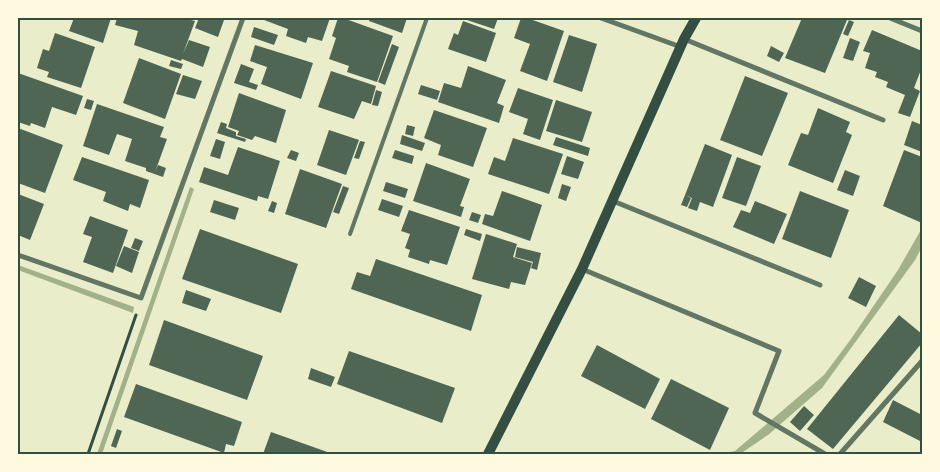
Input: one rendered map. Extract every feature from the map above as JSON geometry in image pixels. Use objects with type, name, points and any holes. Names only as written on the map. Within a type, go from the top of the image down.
[{"type":"main road","points":[[488,454],[582,269],[696,18]]},
{"type":"street","points":[[18,255],[142,298],[243,18]]},
{"type":"street","points":[[601,18],[683,43],[883,120]]},
{"type":"street","points":[[890,18],[922,31]]},
{"type":"street","points":[[613,201],[820,285]]},
{"type":"street","points":[[582,269],[779,350],[755,413],[825,454]]},
{"type":"street","points":[[840,454],[922,361]]},
{"type":"lane","points":[[350,234],[427,18]]},
{"type":"path","points":[[88,454],[142,298]]},
{"type":"shaded area","points":[[190,187],[194,189],[102,454],[97,454]]},
{"type":"shaded area","points":[[922,228],[922,247],[915,260],[822,388],[768,435],[740,454],[719,454],[735,451],[824,375],[898,270]]},
{"type":"shaded area","points":[[18,265],[134,307],[133,313],[18,270]]},
{"type":"building","points":[[74,18],[111,18],[103,43],[69,31]]},
{"type":"building","points":[[117,18],[183,18],[195,21],[183,54],[189,40],[210,47],[203,67],[134,45],[138,31],[115,25]]},
{"type":"building","points":[[199,18],[218,18],[224,20],[218,37],[195,28]]},
{"type":"building","points":[[265,18],[330,18],[322,41],[308,37],[306,43],[286,36],[288,29],[264,20]]},
{"type":"building","points":[[338,18],[343,18],[393,36],[377,82],[347,72],[349,66],[329,59],[336,38],[332,36]]},
{"type":"building","points":[[370,18],[407,18],[402,33],[369,21]]},
{"type":"building","points":[[461,18],[498,18],[494,29]]},
{"type":"building","points":[[521,18],[527,18],[564,31],[547,81],[520,71],[530,44],[514,38]]},
{"type":"building","points":[[802,18],[841,18],[847,20],[825,73],[785,58]]},
{"type":"building","points":[[849,20],[854,22],[848,36],[843,34]]},
{"type":"building","points":[[463,21],[496,33],[486,62],[448,49],[454,33],[458,35]]},
{"type":"building","points":[[254,27],[278,35],[274,45],[251,37]]},
{"type":"building","points":[[872,30],[922,51],[922,67],[914,88],[920,91],[910,117],[898,113],[905,95],[886,87],[888,82],[875,77],[877,72],[865,68],[870,53],[863,51]]},
{"type":"building","points":[[55,33],[95,47],[81,88],[47,77],[49,72],[37,68],[43,49],[49,51]]},
{"type":"building","points":[[569,35],[597,44],[582,92],[553,82]]},
{"type":"building","points":[[850,38],[860,42],[853,61],[843,58]]},
{"type":"building","points":[[392,44],[399,47],[385,85],[378,82]]},
{"type":"building","points":[[255,45],[313,63],[301,99],[261,84],[267,67],[250,61]]},
{"type":"building","points":[[771,46],[784,53],[779,62],[767,56]]},
{"type":"building","points":[[139,58],[181,74],[165,119],[123,103]]},
{"type":"building","points":[[171,60],[183,64],[181,69],[169,66]]},
{"type":"building","points":[[241,64],[254,69],[249,82],[258,85],[256,90],[234,83]]},
{"type":"building","points":[[468,66],[506,80],[497,103],[504,106],[499,123],[438,102],[444,83],[461,88]]},
{"type":"building","points":[[331,71],[376,86],[371,104],[362,101],[354,119],[318,107]]},
{"type":"building","points":[[18,73],[83,96],[76,115],[52,107],[45,128],[31,123],[30,126],[18,122]]},
{"type":"building","points":[[183,75],[202,81],[195,99],[176,94]]},
{"type":"building","points":[[745,76],[788,93],[762,156],[720,140]]},
{"type":"building","points":[[421,85],[440,91],[437,100],[418,94]]},
{"type":"building","points":[[518,88],[553,100],[540,140],[523,134],[528,119],[509,112]]},
{"type":"building","points":[[376,90],[382,92],[378,106],[372,105]]},
{"type":"building","points":[[239,93],[286,110],[276,143],[255,136],[252,140],[237,135],[239,131],[228,127]]},
{"type":"building","points":[[87,99],[94,101],[91,110],[84,108]]},
{"type":"building","points":[[556,100],[592,112],[582,142],[546,131]]},
{"type":"building","points":[[97,104],[164,127],[160,137],[167,139],[155,172],[158,165],[166,168],[163,177],[146,171],[146,168],[125,161],[132,139],[117,134],[109,155],[83,146]]},
{"type":"building","points":[[818,108],[850,122],[846,132],[852,135],[833,183],[788,165],[801,133],[808,135]]},
{"type":"building","points":[[434,110],[487,128],[473,167],[438,155],[441,145],[424,138]]},
{"type":"building","points":[[912,121],[922,125],[922,152],[904,145]]},
{"type":"building","points":[[221,122],[227,124],[226,128],[236,132],[236,136],[246,139],[245,142],[217,133]]},
{"type":"building","points":[[407,125],[415,127],[413,136],[405,134]]},
{"type":"building","points":[[18,128],[63,145],[45,193],[18,183]]},
{"type":"building","points":[[329,130],[359,140],[346,175],[317,165]]},
{"type":"building","points":[[402,135],[425,143],[422,151],[400,144]]},
{"type":"building","points":[[556,137],[590,148],[588,156],[553,145]]},
{"type":"building","points":[[513,138],[563,154],[549,194],[488,174],[494,157],[505,161]]},
{"type":"building","points":[[216,139],[225,142],[220,159],[210,156]]},
{"type":"building","points":[[360,141],[365,142],[359,159],[354,158]]},
{"type":"building","points":[[705,144],[732,155],[713,207],[700,202],[697,211],[688,208],[692,198],[685,195]]},
{"type":"building","points":[[238,147],[280,161],[268,199],[258,196],[257,201],[199,182],[204,167],[228,175]]},
{"type":"building","points":[[291,150],[299,153],[296,161],[287,158]]},
{"type":"building","points":[[395,150],[414,156],[412,164],[392,158]]},
{"type":"building","points":[[904,150],[922,157],[922,223],[883,206]]},
{"type":"building","points":[[567,156],[584,162],[578,179],[561,174]]},
{"type":"building","points":[[82,157],[149,180],[140,208],[130,204],[128,211],[103,201],[106,192],[73,180]]},
{"type":"building","points":[[737,157],[761,166],[746,206],[722,198]]},
{"type":"building","points":[[426,163],[470,179],[460,206],[464,207],[461,217],[413,201]]},
{"type":"building","points":[[300,169],[342,184],[326,228],[285,214]]},
{"type":"building","points":[[845,170],[860,176],[853,196],[837,190]]},
{"type":"building","points":[[386,182],[408,189],[405,198],[383,191]]},
{"type":"building","points":[[562,184],[571,187],[566,201],[558,198]]},
{"type":"building","points":[[343,186],[349,188],[339,214],[333,212]]},
{"type":"building","points":[[502,191],[542,205],[530,241],[482,224],[485,214],[493,216]]},
{"type":"building","points":[[800,191],[849,210],[831,258],[782,239]]},
{"type":"building","points":[[18,194],[44,204],[30,240],[18,235]]},
{"type":"building","points":[[685,195],[691,198],[687,207],[681,205]]},
{"type":"building","points":[[382,199],[403,206],[399,217],[378,210]]},
{"type":"building","points":[[214,200],[239,208],[235,220],[210,212]]},
{"type":"building","points":[[272,201],[277,203],[274,213],[268,211]]},
{"type":"building","points":[[755,201],[787,214],[774,244],[733,227],[741,210],[750,213]]},
{"type":"building","points":[[409,210],[460,227],[447,265],[430,260],[429,264],[408,257],[410,250],[405,248],[410,234],[401,231]]},
{"type":"building","points":[[472,212],[481,215],[478,223],[469,220]]},
{"type":"building","points":[[90,216],[128,230],[113,273],[83,262],[92,237],[83,234]]},
{"type":"building","points":[[200,229],[298,264],[281,313],[182,279]]},
{"type":"building","points":[[466,229],[482,234],[480,241],[464,235]]},
{"type":"building","points":[[486,234],[517,244],[513,257],[532,263],[525,285],[511,282],[509,289],[472,279]]},
{"type":"building","points":[[135,238],[143,241],[139,251],[131,248]]},
{"type":"building","points":[[124,246],[139,252],[132,273],[116,266]]},
{"type":"building","points":[[517,247],[541,253],[537,270],[531,268],[533,262],[515,257]]},
{"type":"building","points":[[376,259],[482,295],[471,331],[351,289],[357,272],[370,276]]},
{"type":"building","points":[[859,277],[876,286],[866,307],[848,298]]},
{"type":"building","points":[[186,290],[211,299],[206,311],[182,303]]},
{"type":"building","points":[[899,315],[922,334],[922,343],[833,449],[807,429]]},
{"type":"building","points":[[164,320],[263,356],[247,400],[149,365]]},
{"type":"building","points":[[597,345],[660,379],[645,409],[581,376]]},
{"type":"building","points":[[349,351],[455,388],[442,423],[337,384]]},
{"type":"building","points":[[311,368],[335,377],[331,387],[308,379]]},
{"type":"building","points":[[671,379],[729,408],[710,450],[651,419]]},
{"type":"building","points":[[136,384],[242,422],[234,446],[226,444],[224,453],[124,417]]},
{"type":"building","points":[[893,400],[922,415],[922,436],[920,441],[883,422]]},
{"type":"building","points":[[804,406],[814,415],[800,431],[790,422]]},
{"type":"building","points":[[117,429],[122,431],[116,448],[111,446]]},
{"type":"building","points":[[271,432],[333,454],[263,454]]}]
